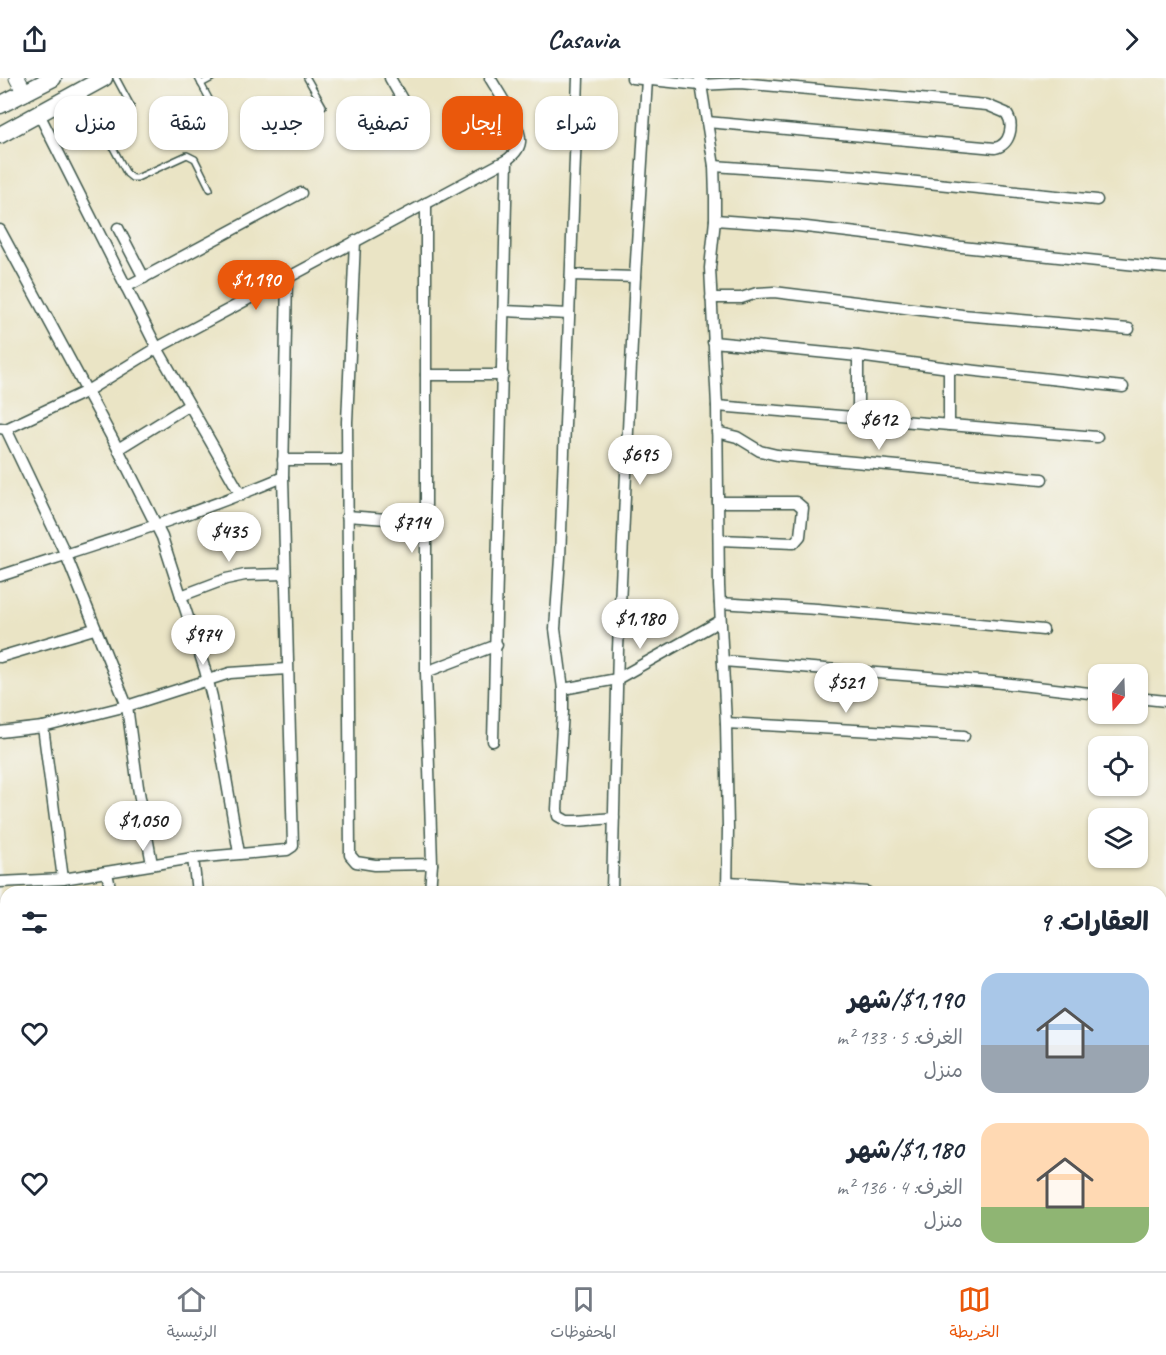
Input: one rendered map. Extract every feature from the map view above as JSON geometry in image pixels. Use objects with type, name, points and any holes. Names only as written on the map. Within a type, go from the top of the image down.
[{"type":"main road","points":[[0,105],[21,85],[53,78]]},
{"type":"main road","points":[[72,96],[104,78]]},
{"type":"main road","points":[[0,135],[54,106]]},
{"type":"street","points":[[390,78],[400,96]]},
{"type":"street","points":[[152,864],[127,706],[66,555],[3,428],[87,391],[157,348],[507,160],[516,152],[520,141],[519,130],[490,78]]},
{"type":"street","points":[[578,78],[560,558],[555,629],[563,689],[558,816],[567,821],[614,818]]},
{"type":"street","points":[[632,78],[740,83],[987,105],[1006,113],[1011,123],[1007,141],[995,148],[707,122]]},
{"type":"street","points":[[612,886],[617,679],[635,277],[647,79]]},
{"type":"street","points":[[700,81],[714,166],[715,220],[710,268],[717,406],[718,540],[726,723],[728,886]]},
{"type":"street","points":[[39,114],[157,348],[242,495]]},
{"type":"street","points":[[494,741],[507,160]]},
{"type":"street","points":[[714,166],[857,176],[1097,200]]},
{"type":"street","points":[[126,287],[301,193]]},
{"type":"street","points":[[426,203],[426,672],[432,864],[430,886]]},
{"type":"street","points":[[715,220],[798,226],[976,249],[1166,268]]},
{"type":"street","points":[[118,228],[144,278]]},
{"type":"street","points":[[0,230],[157,525],[212,698],[239,853]]},
{"type":"street","points":[[356,241],[347,422],[350,855],[356,862],[375,865],[432,864]]},
{"type":"street","points":[[571,275],[635,277]]},
{"type":"street","points":[[0,882],[63,879],[193,858],[291,848],[294,840],[287,669],[283,477],[287,278]]},
{"type":"street","points":[[711,298],[741,298],[757,293],[774,292],[963,315],[1129,329]]},
{"type":"street","points":[[504,311],[569,314]]},
{"type":"street","points":[[713,342],[858,356],[1123,387]]},
{"type":"street","points":[[858,356],[858,418]]},
{"type":"street","points":[[949,368],[949,425]]},
{"type":"street","points":[[426,375],[503,375]]},
{"type":"street","points":[[118,449],[189,405]]},
{"type":"street","points":[[717,406],[1097,437]]},
{"type":"street","points":[[717,432],[737,437],[769,454],[1042,479]]},
{"type":"street","points":[[283,460],[347,459]]},
{"type":"street","points":[[0,576],[157,525],[242,495],[283,477]]},
{"type":"street","points":[[718,502],[796,502],[803,508],[800,536],[794,543],[718,540]]},
{"type":"street","points":[[347,516],[426,522]]},
{"type":"street","points":[[181,596],[226,579],[244,575],[285,574]]},
{"type":"street","points":[[720,603],[817,609],[1043,630]]},
{"type":"street","points":[[563,689],[617,679],[720,621]]},
{"type":"street","points":[[0,657],[94,629]]},
{"type":"street","points":[[426,672],[497,645]]},
{"type":"street","points":[[723,660],[993,682],[1088,693]]},
{"type":"street","points":[[0,732],[43,727],[127,706],[230,673],[287,669]]},
{"type":"street","points":[[1148,699],[1166,701]]},
{"type":"street","points":[[726,723],[964,736]]},
{"type":"street","points":[[43,727],[63,879]]},
{"type":"street","points":[[193,858],[195,886]]},
{"type":"street","points":[[107,873],[110,886]]},
{"type":"lane","points":[[116,78],[125,96]]},
{"type":"lane","points":[[207,96],[199,81],[212,78]]},
{"type":"lane","points":[[307,78],[317,96]]},
{"type":"lane","points":[[114,150],[127,174],[132,178],[137,178],[187,155],[195,159],[210,189]]}]
